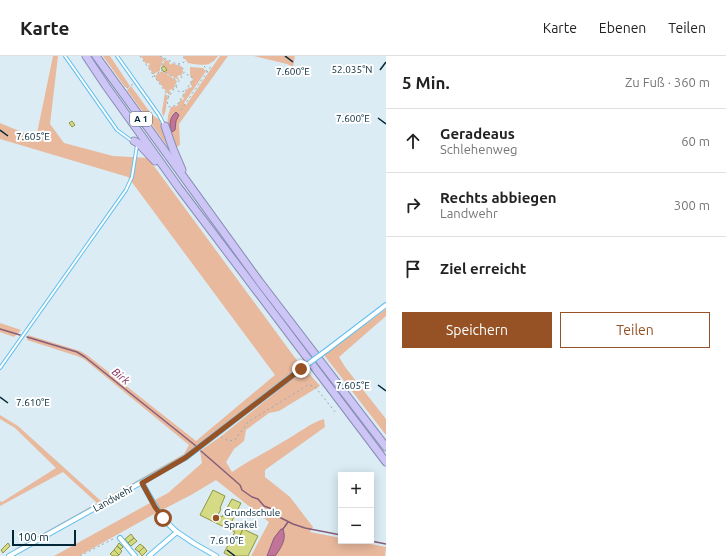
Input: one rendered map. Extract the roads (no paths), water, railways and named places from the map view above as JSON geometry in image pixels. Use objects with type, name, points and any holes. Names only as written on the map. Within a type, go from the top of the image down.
[{"type":"highway","name":"A 1","points":[[86,56],[179,188],[386,462]]},
{"type":"highway","name":"A 1","points":[[96,56],[259,281],[386,447]]},
{"type":"highway","points":[[165,126],[173,149],[185,174],[186,181]]},
{"type":"highway","points":[[136,142],[179,188]]},
{"type":"street","name":"Landwehr","points":[[9,556],[185,458],[386,305]]},
{"type":"street","points":[[142,483],[155,507],[163,518],[177,532],[216,556]]},
{"type":"street","points":[[149,556],[177,532]]},
{"type":"street","points":[[119,537],[135,556]]},
{"type":"lane","points":[[0,368],[128,188],[132,177],[136,142],[117,130],[65,56]]},
{"type":"lane","points":[[117,56],[159,115],[165,126]]},
{"type":"waterway","name":"Birk","points":[[0,329],[20,335]]},
{"type":"waterway","name":"Birk","points":[[27,337],[77,352],[85,357],[196,446]]},
{"type":"waterway","name":"Birk","points":[[201,451],[240,485],[242,490],[258,499],[264,506],[272,509],[277,516],[305,528],[338,534]]},
{"type":"waterway","points":[[283,529],[288,522]]},
{"type":"waterway","name":"Birk","points":[[374,542],[386,544]]},
{"type":"place","name":"Grundschule Sprakel","points":[[216,518]]}]
